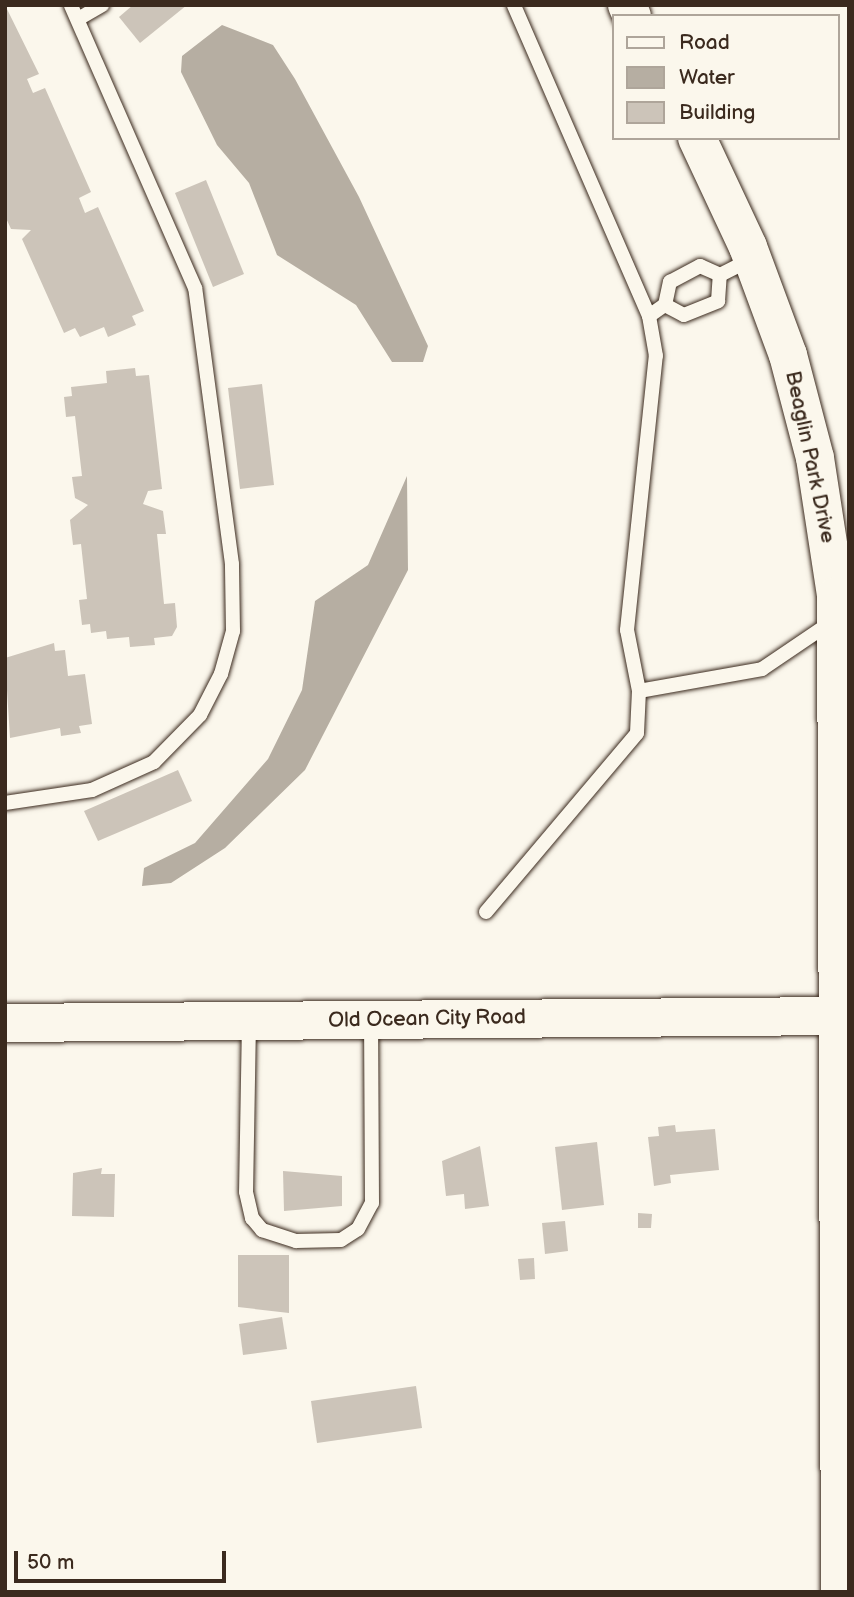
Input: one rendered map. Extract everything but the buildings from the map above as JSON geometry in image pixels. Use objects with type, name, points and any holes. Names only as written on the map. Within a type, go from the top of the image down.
[{"type":"main road","name":"Beaglin Park Drive","points":[[698,140],[736,267],[815,458],[837,619],[845,1016],[840,1592]]},
{"type":"main road","name":"Old Ocean City Road","points":[[5,1023],[845,1016]]},
{"type":"lane","points":[[5,803],[92,790],[154,762],[200,715],[222,674],[233,631],[232,564],[197,298],[71,5]]},
{"type":"lane","points":[[78,19],[102,5]]},
{"type":"lane","points":[[486,912],[638,733],[639,691],[627,630],[656,356],[649,316],[514,5]]},
{"type":"lane","points":[[649,316],[665,306],[670,282],[700,266],[736,267],[718,301],[684,315],[665,306]]},
{"type":"lane","points":[[639,691],[762,669],[837,619]]},
{"type":"lane","points":[[249,1021],[246,1192],[252,1218],[262,1230],[296,1241],[341,1240],[358,1229],[372,1203],[371,1021]]},
{"type":"water","points":[[222,25],[273,45],[295,79],[359,197],[428,346],[423,362],[392,362],[356,305],[277,255],[249,183],[217,145],[181,72],[182,56]]},
{"type":"water","points":[[407,476],[408,570],[305,770],[225,848],[171,883],[142,886],[144,868],[195,843],[268,759],[302,690],[315,601],[368,565]]}]
